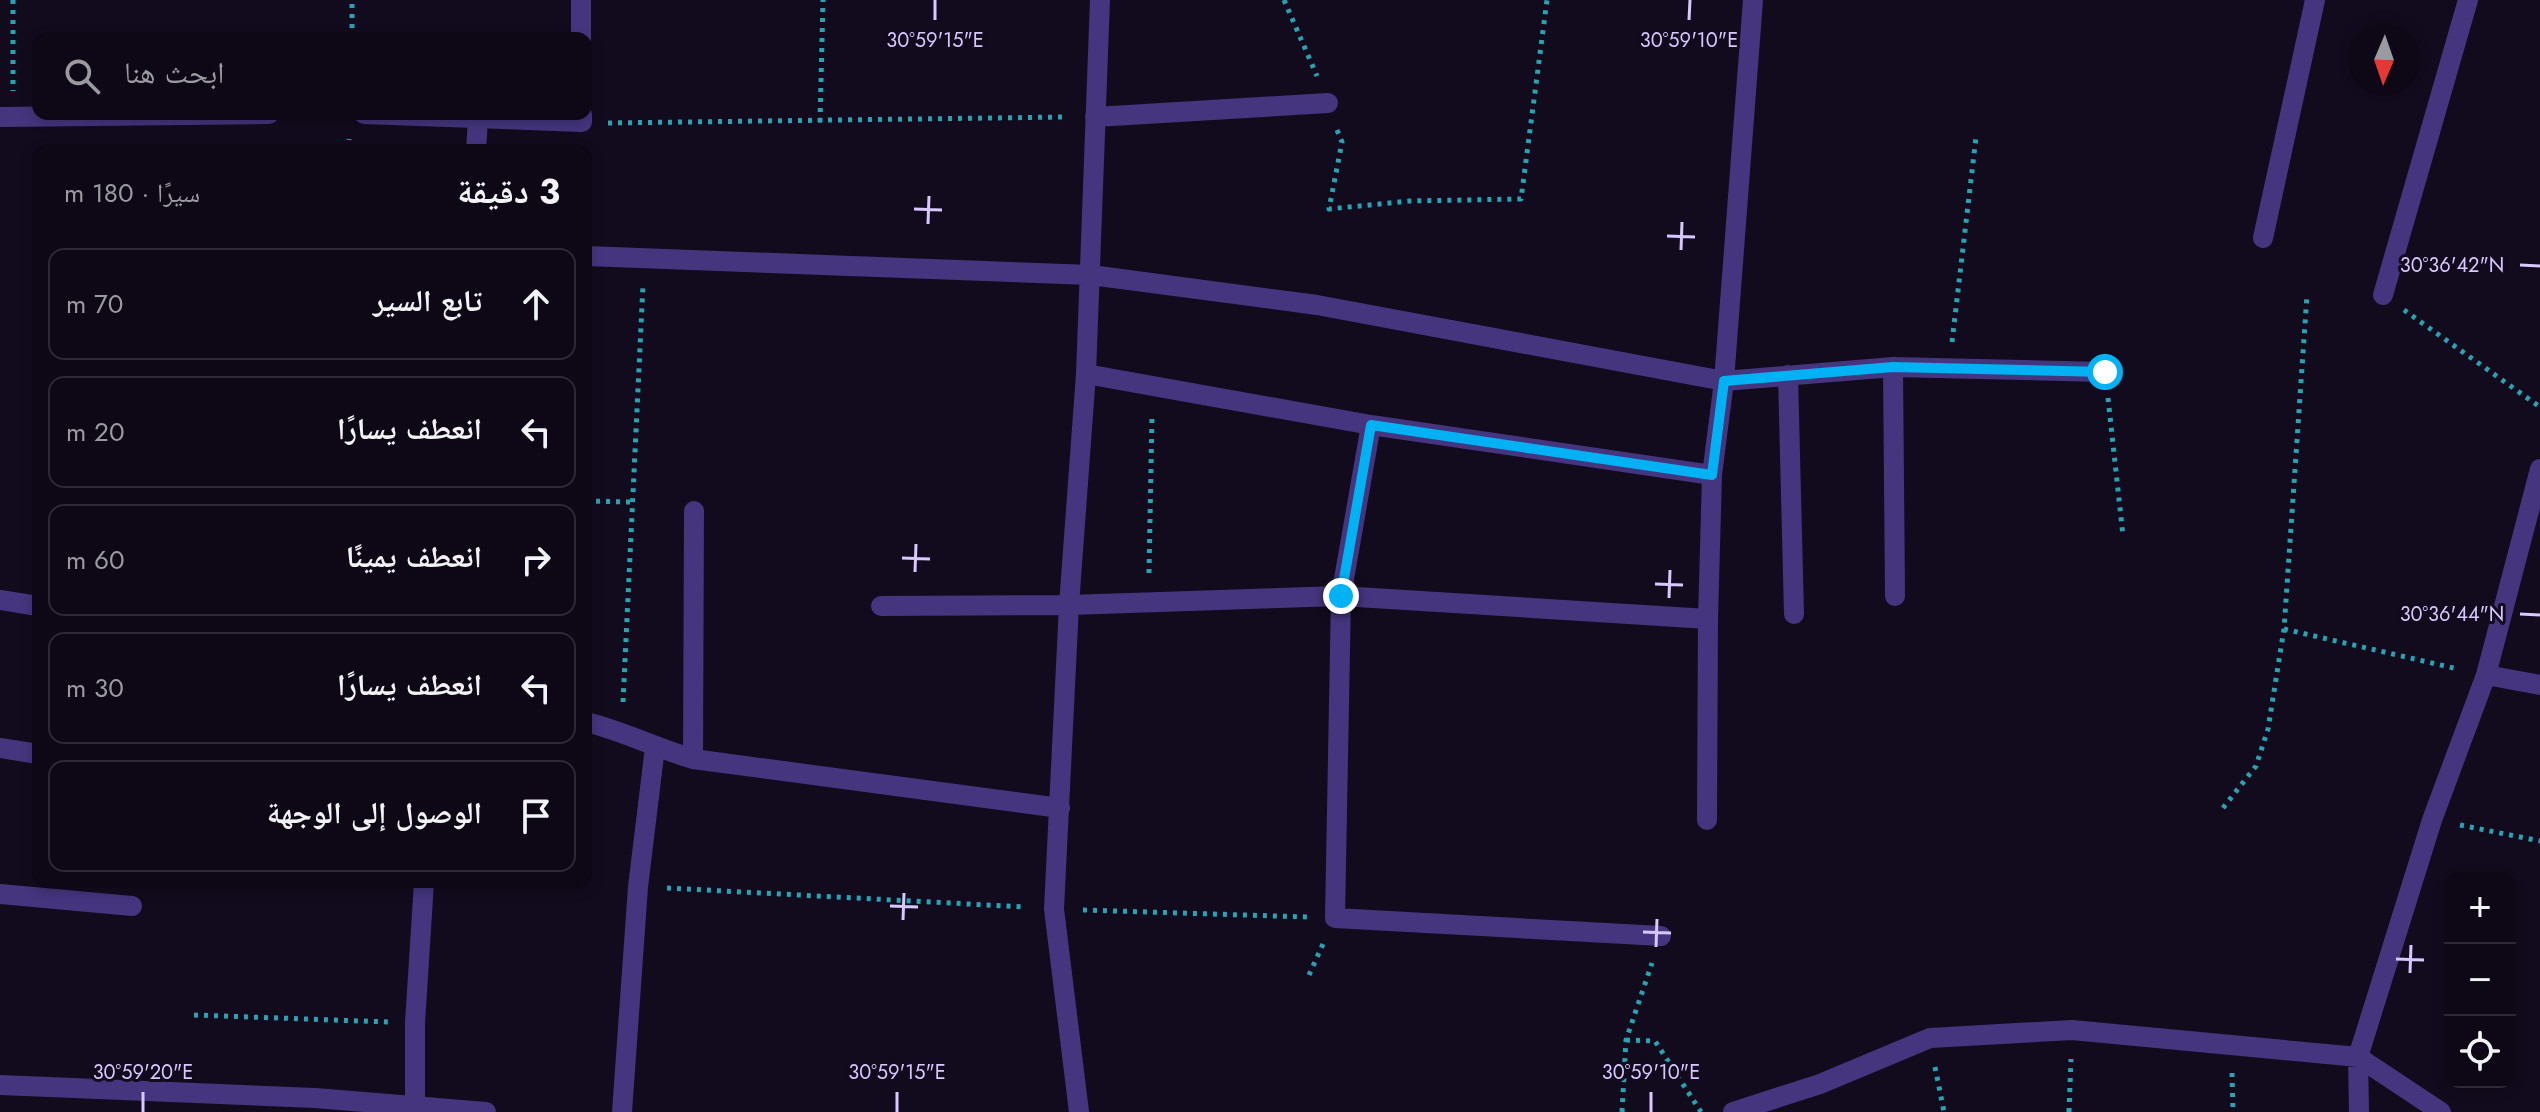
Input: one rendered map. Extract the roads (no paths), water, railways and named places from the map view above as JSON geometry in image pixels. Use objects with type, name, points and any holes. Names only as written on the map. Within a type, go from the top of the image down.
[{"type":"street","points":[[581,0],[581,32]]},
{"type":"street","points":[[1079,1112],[1054,909],[1069,605],[1086,374],[1100,0]]},
{"type":"street","points":[[1707,820],[1712,475],[1724,381],[1753,0]]},
{"type":"street","points":[[2263,238],[2315,0]]},
{"type":"street","points":[[2383,295],[2468,0]]},
{"type":"street","points":[[1095,117],[1328,103]]},
{"type":"street","points":[[7,117],[32,117]]},
{"type":"street","points":[[476,144],[478,120]]},
{"type":"street","points":[[592,256],[1091,275],[1317,305],[1724,381],[1893,367],[2105,372]]},
{"type":"street","points":[[1893,367],[1895,596]]},
{"type":"street","points":[[1086,374],[1371,425],[1712,475]]},
{"type":"street","points":[[1788,375],[1794,614]]},
{"type":"street","points":[[1371,425],[1341,596],[1335,918],[1661,936]]},
{"type":"street","points":[[2359,1112],[2358,1057],[2432,820],[2486,675],[2540,469]]},
{"type":"street","points":[[693,759],[694,511]]},
{"type":"street","points":[[881,606],[1069,605],[1341,596],[1708,619]]},
{"type":"street","points":[[0,600],[32,605]]},
{"type":"street","points":[[2486,675],[2540,685]]},
{"type":"street","points":[[592,723],[622,730],[655,747],[693,759],[1060,808]]},
{"type":"street","points":[[622,1112],[638,887],[655,747]]},
{"type":"street","points":[[0,748],[32,753]]},
{"type":"street","points":[[415,1110],[415,1023],[424,888]]},
{"type":"street","points":[[0,894],[132,906]]},
{"type":"street","points":[[1733,1112],[1820,1084],[1930,1038],[2072,1030],[2358,1057],[2441,1112]]},
{"type":"street","points":[[0,1085],[315,1098],[415,1110],[486,1112]]}]
